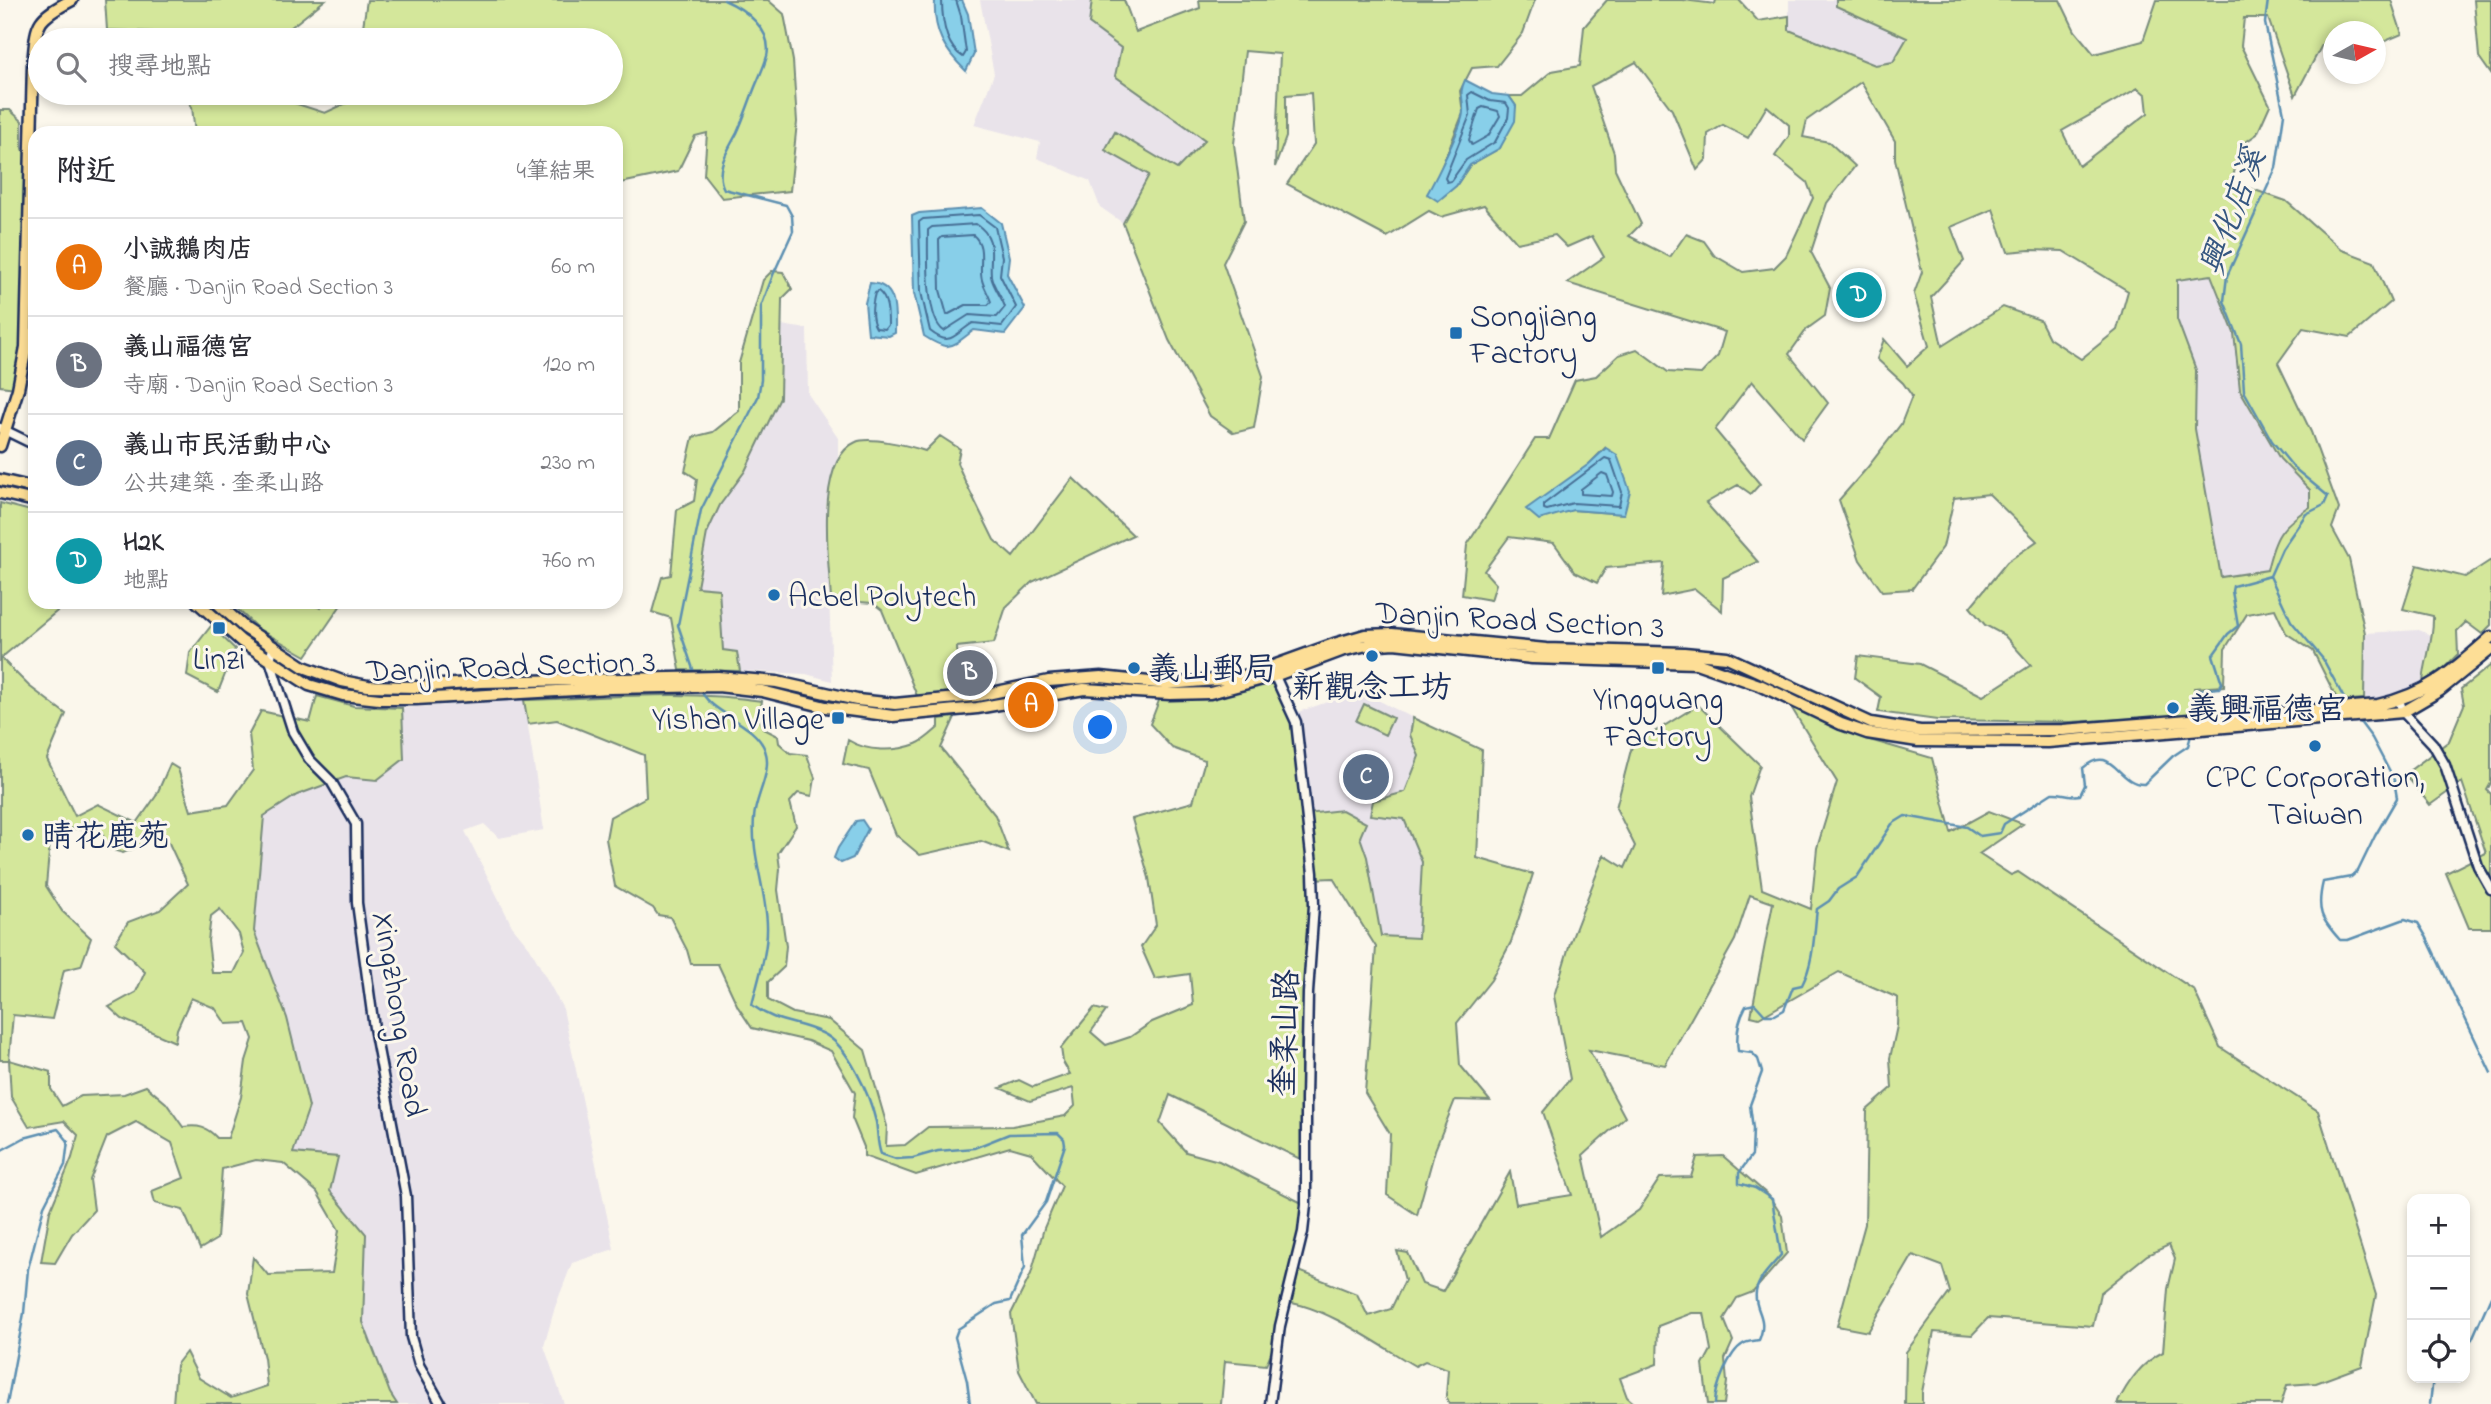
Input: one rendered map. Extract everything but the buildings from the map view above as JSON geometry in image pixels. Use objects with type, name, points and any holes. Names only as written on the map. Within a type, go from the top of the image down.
[{"type":"main road","points":[[37,28],[41,18],[72,0]]},
{"type":"main road","points":[[31,126],[32,105]]},
{"type":"main road","points":[[0,446],[26,347],[28,266]]},
{"type":"main road","points":[[0,480],[28,486]]},
{"type":"main road","points":[[0,492],[28,499]]},
{"type":"main road","name":"Danjin Road Section 3","points":[[205,609],[241,641],[309,685],[343,695],[416,699],[687,681]]},
{"type":"main road","name":"Danjin Road Section 3","points":[[225,609],[273,648],[312,672],[368,686],[417,687],[480,682],[777,682],[857,700],[895,704],[977,696],[1049,681],[1101,677],[1168,684],[1227,679],[1272,671],[1367,645],[1394,643],[1532,658],[1696,663],[1762,687],[1854,729],[1918,741],[2048,742],[2189,727]]},
{"type":"main road","name":"Danjin Road Section 3","points":[[1272,671],[1365,635],[1392,634],[1546,649],[1727,657],[1871,723],[1920,731],[2189,727]]},
{"type":"main road","points":[[2361,712],[2412,696],[2448,674],[2491,637]]},
{"type":"main road","points":[[2189,727],[2361,712],[2403,712],[2439,691],[2491,649]]},
{"type":"street","points":[[3,428],[28,441]]},
{"type":"street","points":[[270,660],[273,648]]},
{"type":"street","name":"Xingzhong Road","points":[[270,660],[293,732],[309,759],[331,781],[356,824],[357,903],[372,1017],[406,1196],[411,1337],[419,1365],[441,1404]]},
{"type":"street","name":"奎柔山路","points":[[1270,1404],[1280,1326],[1303,1233],[1306,1205],[1308,993],[1314,905],[1308,813],[1296,722],[1272,671]]},
{"type":"street","points":[[2399,700],[2403,712],[2433,744],[2445,765],[2478,866],[2491,889]]},
{"type":"shaded area","points":[[980,0],[1092,0],[1089,24],[1121,48],[1115,76],[1206,140],[1177,169],[1116,133],[1105,150],[1149,175],[1123,223],[1100,207],[1090,181],[1037,158],[1040,142],[974,125],[994,74]]},
{"type":"shaded area","points":[[1789,0],[1836,0],[1837,6],[1907,38],[1893,62],[1875,65],[1789,30]]},
{"type":"shaded area","points":[[2211,274],[2234,333],[2240,390],[2280,459],[2310,490],[2310,507],[2289,521],[2274,543],[2267,570],[2220,577],[2195,429],[2196,370],[2177,319],[2177,280]]},
{"type":"shaded area","points":[[781,325],[807,329],[808,394],[838,438],[838,456],[826,504],[832,681],[806,674],[740,671],[737,652],[723,651],[719,589],[696,588],[707,533],[720,505],[745,471],[780,398]]},
{"type":"shaded area","points":[[2419,630],[2433,636],[2425,659],[2423,682],[2410,692],[2391,698],[2364,699],[2365,633]]},
{"type":"shaded area","points":[[1360,691],[1413,718],[1410,735],[1419,756],[1405,792],[1373,801],[1370,815],[1404,819],[1422,862],[1418,939],[1381,936],[1367,857],[1360,836],[1307,814],[1293,720],[1298,712]]},
{"type":"shaded area","points":[[524,700],[544,830],[499,838],[484,824],[465,831],[512,926],[530,948],[563,1009],[614,1249],[572,1263],[555,1307],[544,1346],[564,1404],[397,1404],[390,1393],[363,1322],[366,1234],[330,1191],[337,1157],[292,1154],[287,1018],[254,931],[264,816],[297,795],[346,777],[377,780],[403,760],[402,708]]},
{"type":"green space","points":[[105,0],[325,0],[290,28],[107,28]]},
{"type":"green space","points":[[367,0],[768,0],[784,14],[793,61],[797,122],[790,191],[722,198],[704,175],[707,133],[695,136],[678,171],[623,183],[623,126],[194,126],[191,105],[300,105],[325,113],[342,105],[623,105],[623,28],[363,28]]},
{"type":"green space","points":[[1092,0],[1124,0],[1136,32],[1200,8],[1199,0],[1535,0],[1523,33],[1497,66],[1472,68],[1460,91],[1463,113],[1428,194],[1456,186],[1470,165],[1500,148],[1516,106],[1509,96],[1522,96],[1552,71],[1580,66],[1584,27],[1607,0],[1683,0],[1715,4],[1716,0],[1739,0],[1758,21],[1789,16],[1789,30],[1875,65],[1893,62],[1907,38],[1836,6],[1836,0],[2060,0],[2075,31],[2094,54],[2143,41],[2157,0],[2391,0],[2402,34],[2386,41],[2386,21],[2323,21],[2323,43],[2295,96],[2268,18],[2244,18],[2241,46],[2270,105],[2257,134],[2240,146],[2232,182],[2286,201],[2342,250],[2374,262],[2391,302],[2350,337],[2303,328],[2278,363],[2311,432],[2339,509],[2332,528],[2349,559],[2365,633],[2364,699],[2338,701],[2313,651],[2286,633],[2275,609],[2247,614],[2225,649],[2224,686],[2194,688],[2197,715],[2071,722],[1937,720],[1878,712],[1881,697],[1855,678],[1858,656],[1920,664],[1983,696],[2031,665],[2004,635],[1985,625],[1970,607],[2007,562],[2037,541],[1989,494],[1954,498],[1943,547],[1912,589],[1882,591],[1860,560],[1839,500],[1901,424],[1912,396],[1903,383],[1877,359],[1884,339],[1907,366],[1929,346],[1914,294],[1922,272],[1895,159],[1895,141],[1861,82],[1807,120],[1803,137],[1829,142],[1855,166],[1827,203],[1811,252],[1830,288],[1825,316],[1807,329],[1789,354],[1828,403],[1802,439],[1752,381],[1715,430],[1760,484],[1751,494],[1738,485],[1706,503],[1758,562],[1723,578],[1722,611],[1695,589],[1661,596],[1664,563],[1606,568],[1597,583],[1575,572],[1554,543],[1509,537],[1484,571],[1496,584],[1491,600],[1462,595],[1467,545],[1535,439],[1549,439],[1575,380],[1596,376],[1619,355],[1637,349],[1668,372],[1701,374],[1718,356],[1725,332],[1567,283],[1604,257],[1592,236],[1567,247],[1555,235],[1517,243],[1484,205],[1441,217],[1429,211],[1387,237],[1287,184],[1314,144],[1311,93],[1286,95],[1286,137],[1275,167],[1280,54],[1245,51],[1234,144],[1244,221],[1223,263],[1263,376],[1254,428],[1234,433],[1210,416],[1169,340],[1123,223],[1149,175],[1105,150],[1115,132],[1177,169],[1205,140],[1115,76],[1121,48],[1089,24]],"holes":[[[1636,62],[1672,110],[1697,170],[1707,159],[1708,134],[1723,125],[1748,138],[1767,106],[1789,125],[1789,136],[1775,156],[1807,182],[1813,198],[1786,256],[1774,268],[1743,272],[1714,255],[1704,241],[1686,234],[1670,257],[1629,236],[1641,224],[1615,169],[1614,153],[1591,86]],[[2138,88],[2146,95],[2148,113],[2079,166],[2062,131]],[[1993,209],[2008,252],[2063,251],[2128,291],[2117,330],[2081,359],[2049,338],[2040,320],[2003,307],[1942,346],[1931,297],[1964,261],[1951,227]],[[2211,275],[2234,333],[2240,390],[2280,459],[2310,490],[2310,507],[2280,533],[2267,570],[2221,577],[2195,429],[2196,370],[2177,319],[2177,280]],[[1605,448],[1624,514],[1573,510],[1589,464]]]},
{"type":"green space","points":[[2474,0],[2491,0],[2491,74],[2479,57]]},
{"type":"green space","points":[[0,110],[10,110],[22,121],[22,149],[28,152],[28,371],[24,389],[0,386]]},
{"type":"green space","points":[[772,271],[783,272],[792,289],[782,299],[780,398],[745,471],[720,505],[707,533],[697,587],[719,589],[723,650],[737,652],[740,671],[680,670],[671,618],[652,612],[662,577],[671,575],[677,510],[694,501],[697,479],[685,471],[693,437],[713,432],[739,411],[739,363],[763,280]]},
{"type":"green space","points":[[940,436],[960,449],[957,463],[965,481],[994,540],[1013,557],[1073,478],[1133,535],[1032,582],[1006,607],[994,643],[957,647],[959,692],[917,696],[882,610],[873,603],[831,600],[827,538],[829,490],[834,469],[843,452],[856,442],[880,441],[925,451]]},
{"type":"green space","points":[[0,503],[28,510],[28,609],[60,609],[1,658],[29,686],[66,714],[47,759],[75,816],[98,804],[137,823],[156,796],[170,764],[178,769],[191,811],[228,805],[253,770],[249,734],[261,711],[310,722],[317,696],[354,706],[402,708],[404,759],[377,780],[346,777],[297,795],[264,816],[254,931],[287,1018],[309,1107],[293,1153],[338,1157],[330,1191],[366,1234],[363,1322],[390,1393],[397,1404],[173,1404],[176,1365],[186,1352],[199,1378],[231,1398],[267,1386],[264,1358],[248,1294],[253,1257],[268,1275],[332,1273],[339,1230],[317,1192],[283,1163],[256,1160],[222,1169],[217,1239],[200,1249],[183,1210],[155,1203],[152,1191],[184,1178],[172,1143],[136,1122],[107,1137],[90,1180],[94,1210],[72,1234],[55,1263],[41,1262],[50,1211],[72,1158],[78,1135],[64,1121],[29,1127],[11,1097],[9,1060],[0,1060]],"holes":[[[64,828],[101,831],[109,849],[123,853],[151,841],[168,841],[188,884],[160,910],[128,922],[115,943],[145,972],[136,992],[109,1007],[122,1019],[175,1042],[177,1029],[191,998],[215,1008],[226,1024],[247,1023],[253,1039],[246,1061],[241,1097],[228,1138],[217,1138],[210,1131],[194,1126],[183,1127],[166,1103],[146,1086],[124,1094],[81,1096],[62,1106],[51,1089],[51,1072],[9,1060],[13,1015],[52,1019],[64,970],[81,966],[91,938],[62,911],[46,886],[50,841]],[[220,909],[239,934],[244,953],[234,973],[212,973],[208,941],[211,916]]]},
{"type":"green space","points":[[2491,560],[2491,625],[2482,634],[2466,622],[2457,631],[2458,654],[2423,682],[2433,616],[2403,609],[2417,565],[2465,577]]},
{"type":"green space","points":[[237,609],[338,609],[306,656],[257,628]]},
{"type":"green space","points":[[211,626],[235,649],[218,692],[187,676],[190,653]]},
{"type":"green space","points":[[2491,665],[2491,783],[2487,790],[2491,794],[2491,928],[2469,928],[2446,873],[2486,853],[2462,782],[2430,805],[2405,774],[2449,741],[2464,705],[2461,689]]},
{"type":"green space","points":[[1271,682],[1293,720],[1307,814],[1342,810],[1366,823],[1360,837],[1367,857],[1381,936],[1418,938],[1422,862],[1404,819],[1370,815],[1373,801],[1405,792],[1419,756],[1410,735],[1413,718],[1482,750],[1477,858],[1533,874],[1511,942],[1491,980],[1457,1023],[1460,1065],[1490,1101],[1455,1100],[1435,1150],[1417,1215],[1387,1195],[1390,1134],[1365,1093],[1376,947],[1333,878],[1311,879],[1313,937],[1301,1042],[1302,1160],[1170,1095],[1160,1123],[1186,1152],[1219,1161],[1302,1203],[1305,1230],[1294,1269],[1357,1294],[1368,1316],[1391,1309],[1405,1280],[1397,1251],[1408,1253],[1422,1284],[1443,1291],[1510,1172],[1516,1204],[1572,1195],[1543,1112],[1570,1079],[1554,996],[1570,943],[1604,855],[1625,868],[1635,846],[1616,808],[1632,746],[1698,705],[1760,765],[1749,797],[1762,889],[1811,909],[1817,848],[1837,782],[1791,707],[1863,738],[1932,758],[1951,832],[1989,811],[2023,824],[1979,854],[2011,875],[2018,872],[2194,990],[2220,1047],[2318,1111],[2376,1295],[2362,1366],[2316,1383],[2287,1385],[2281,1404],[2117,1404],[2136,1374],[2163,1352],[2168,1289],[2175,1259],[2169,1245],[2147,1255],[2100,1293],[2093,1326],[1988,1318],[1972,1335],[1934,1332],[1922,1404],[1905,1404],[1906,1352],[1950,1292],[1942,1266],[1913,1255],[1868,1332],[1837,1326],[1865,1224],[1867,1110],[1892,1088],[1890,1058],[1897,1026],[1898,998],[1839,972],[1759,1018],[1751,1016],[1773,903],[1750,895],[1735,940],[1665,1065],[1589,1050],[1625,1117],[1583,1155],[1601,1237],[1639,1210],[1660,1178],[1691,1177],[1697,1157],[1723,1156],[1769,1196],[1782,1216],[1787,1253],[1753,1292],[1737,1298],[1724,1319],[1733,1341],[1725,1359],[1727,1382],[1724,1404],[1708,1404],[1703,1365],[1711,1350],[1704,1313],[1692,1313],[1658,1326],[1657,1364],[1620,1378],[1627,1397],[1635,1404],[1449,1404],[1446,1396],[1448,1369],[1425,1361],[1415,1366],[1334,1318],[1301,1305],[1285,1302],[1266,1365],[1225,1361],[1221,1404],[1036,1404],[1019,1371],[1011,1314],[1031,1274],[1044,1228],[1062,1186],[1031,1153],[1010,1147],[916,1175],[864,1156],[864,1147],[852,1118],[855,1093],[831,1051],[808,1041],[752,1028],[738,1007],[718,964],[691,964],[670,917],[658,915],[653,908],[615,886],[606,839],[610,817],[646,797],[644,755],[557,720],[528,724],[524,700],[673,695],[762,701],[759,717],[764,729],[778,736],[779,743],[790,753],[807,755],[815,778],[812,796],[798,793],[790,802],[796,826],[778,853],[778,890],[786,946],[784,967],[768,982],[768,1000],[793,1013],[829,1020],[865,1050],[887,1126],[886,1146],[905,1145],[928,1127],[1012,1126],[1065,1116],[1075,1106],[1073,1088],[1030,1101],[1000,1088],[1019,1080],[1033,1087],[1070,1074],[1063,1062],[1061,1048],[1094,1008],[1106,1011],[1091,1032],[1106,1045],[1130,1037],[1152,1022],[1193,1005],[1190,974],[1155,979],[1141,947],[1156,925],[1149,878],[1132,819],[1193,802],[1205,760],[1172,748],[1150,724],[1160,698],[1216,694]]},
{"type":"green space","points":[[1364,704],[1393,718],[1385,735],[1356,721]]},
{"type":"green space","points":[[955,717],[941,748],[995,815],[1009,852],[981,841],[920,855],[896,835],[869,770],[843,764],[848,740],[872,749],[908,747],[922,741],[939,727],[939,719]]},
{"type":"water","points":[[935,0],[962,0],[968,14],[974,54],[966,71],[946,47],[938,31]]},
{"type":"water","points":[[1465,80],[1492,94],[1509,96],[1516,106],[1515,121],[1500,148],[1470,165],[1456,186],[1438,201],[1427,194],[1462,119]]},
{"type":"water","points":[[982,208],[1001,223],[1009,257],[1007,274],[1025,308],[1005,334],[974,330],[955,344],[940,345],[924,336],[914,293],[912,216],[919,213]]},
{"type":"water","points":[[870,283],[886,288],[893,300],[895,333],[889,336],[868,334],[865,303]]},
{"type":"water","points":[[1606,448],[1617,455],[1630,491],[1624,514],[1573,510],[1539,520],[1526,509],[1589,464]]},
{"type":"water","points":[[862,820],[868,829],[853,858],[841,863],[834,858],[838,848],[856,821]]},
{"type":"waterway","points":[[695,675],[678,625],[701,510],[758,397],[761,380],[761,307],[793,231],[792,216],[786,205],[724,189],[721,182],[723,160],[740,127],[763,68],[768,46],[762,29],[756,22],[724,0]]},
{"type":"waterway","name":"興化店溪","points":[[2268,0],[2265,23],[2284,114],[2276,168],[2227,276],[2224,301],[2241,344],[2244,391],[2272,441],[2294,468],[2328,496],[2324,505],[2306,514],[2282,549],[2270,576],[2291,621],[2323,659],[2347,704]]},
{"type":"waterway","points":[[2197,716],[2198,690],[2219,688],[2222,683],[2213,655],[2228,634],[2238,626],[2233,586],[2270,576]]},
{"type":"waterway","points":[[700,688],[712,705],[759,740],[767,758],[754,818],[767,935],[752,1005],[770,1016],[822,1033],[841,1048],[869,1099],[881,1154],[896,1159],[913,1158],[938,1151],[974,1148],[1009,1134],[1058,1133],[1064,1139],[1065,1145],[1046,1202],[1022,1235],[1025,1267],[1010,1301],[996,1304],[958,1329],[955,1337],[970,1404]]},
{"type":"waterway","name":"興化店溪","points":[[2357,718],[2372,738],[2394,780],[2397,798],[2358,871],[2351,877],[2323,882],[2320,908],[2324,920],[2340,940],[2348,940],[2405,919],[2418,923],[2491,1073]]},
{"type":"waterway","points":[[1715,1404],[1720,1380],[1733,1354],[1745,1343],[1759,1340],[1762,1319],[1756,1298],[1757,1287],[1781,1255],[1772,1199],[1755,1188],[1739,1183],[1739,1173],[1752,1155],[1750,1105],[1762,1072],[1758,1059],[1752,1053],[1738,1051],[1738,1028],[1746,1006],[1755,1004],[1765,1015],[1775,1015],[1784,1010],[1793,987],[1802,985],[1809,967],[1817,909],[1829,901],[1838,889],[1857,877],[1892,824],[1905,816],[1967,827],[1980,836],[2000,833],[2004,824],[2052,793],[2080,795],[2085,785],[2083,768],[2093,761],[2108,762],[2135,783],[2144,784],[2173,756],[2188,746],[2192,732]]},
{"type":"waterway","points":[[0,1151],[24,1138],[58,1129],[68,1141],[65,1165],[44,1206],[28,1269],[24,1313],[7,1404]]},
{"type":"waterway","name":"興化店溪","points":[[2470,1341],[2491,1296]]},
{"type":"waterway","name":"興化店溪","points":[[2430,1404],[2432,1383]]},
{"type":"place","name":"H2K","points":[[1859,295]]},
{"type":"place","name":"Songjiang Factory","points":[[1456,333]]},
{"type":"place","name":"Acbel Polytech","points":[[774,595]]},
{"type":"place","name":"Linzi","points":[[219,628]]},
{"type":"place","name":"新觀念工坊","points":[[1372,656]]},
{"type":"place","name":"義山郵局","points":[[1134,668]]},
{"type":"place","name":"Yingguang Factory","points":[[1658,668]]},
{"type":"place","name":"義山福德宮","points":[[970,673]]},
{"type":"place","name":"小誠鵝肉店","points":[[1031,705]]},
{"type":"place","name":"義興福德宮","points":[[2173,708]]},
{"type":"place","name":"Yishan Village","points":[[838,718]]},
{"type":"place","name":"CPC Corporation, Taiwan","points":[[2315,746]]},
{"type":"place","name":"義山市民活動中心","points":[[1366,777]]},
{"type":"place","name":"晴花鹿苑","points":[[28,835]]}]
